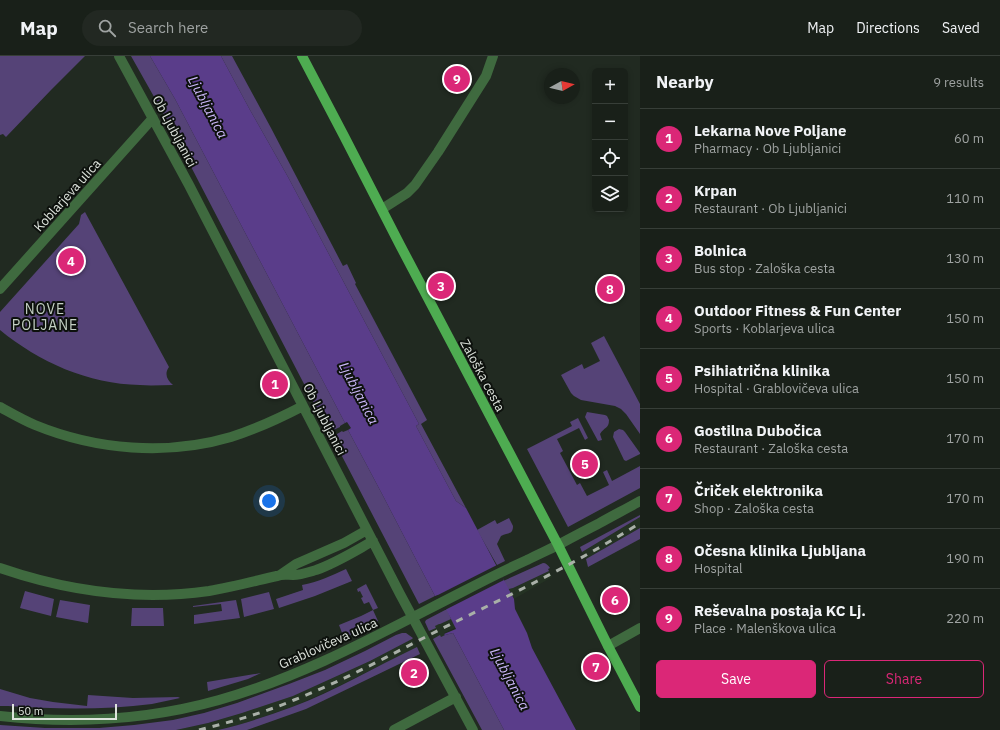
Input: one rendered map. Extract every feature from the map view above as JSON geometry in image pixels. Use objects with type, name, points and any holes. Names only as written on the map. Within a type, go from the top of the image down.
[{"type":"main road","name":"Zaloška cesta","points":[[302,56],[558,545],[640,707]]},
{"type":"street","name":"Ob Ljubljanici","points":[[119,56],[190,185],[412,618],[473,730]]},
{"type":"street","points":[[382,210],[407,193],[415,185],[438,152],[486,76],[494,56]]},
{"type":"street","name":"Koblarjeva ulica","points":[[0,289],[153,118]]},
{"type":"street","points":[[0,407],[34,425],[74,438],[98,444],[148,448],[192,445],[229,437],[266,424],[303,406]]},
{"type":"street","name":"Grablovičeva ulica","points":[[0,716],[54,719],[107,719],[132,717],[200,705],[244,692],[297,672],[346,650],[558,545],[640,501]]},
{"type":"street","points":[[280,575],[296,564],[344,543],[367,530]]},
{"type":"street","points":[[0,568],[39,580],[70,587],[108,592],[177,594],[208,591],[280,575],[294,575],[317,569],[330,564],[373,541]]},
{"type":"street","points":[[608,646],[640,628]]},
{"type":"street","points":[[394,730],[456,697]]},
{"type":"shaded area","points":[[0,56],[85,56],[6,137],[3,134],[0,135]]},
{"type":"shaded area","points":[[131,56],[150,56],[175,99],[345,423],[340,427],[329,432],[162,111]]},
{"type":"shaded area","points":[[221,56],[232,56],[343,266],[347,264],[356,283],[355,284],[427,420],[421,424],[466,508],[456,501],[416,426],[419,424],[288,177]]},
{"type":"shaded area","points":[[85,212],[169,367],[167,377],[173,385],[121,384],[83,376],[31,352],[0,330],[0,312],[79,224],[81,215]]},
{"type":"shaded area","points":[[604,336],[640,404],[640,434],[621,409],[615,406],[581,400],[574,396],[561,375],[582,364],[584,369],[600,361],[591,343]]},
{"type":"shaded area","points":[[587,412],[607,416],[609,420],[608,425],[600,434],[602,440],[598,441],[585,417]]},
{"type":"shaded area","points":[[578,418],[588,438],[585,440],[579,428],[557,439],[563,451],[560,453],[577,485],[580,483],[587,496],[609,485],[603,472],[607,470],[612,481],[640,466],[640,488],[568,527],[527,449],[572,426],[570,422]]},
{"type":"shaded area","points":[[619,429],[625,432],[640,453],[626,461],[624,460],[613,437],[614,432]]},
{"type":"shaded area","points":[[348,430],[435,596],[419,604],[332,437],[342,431]]},
{"type":"shaded area","points":[[640,515],[640,517],[582,552],[580,547]]},
{"type":"shaded area","points":[[640,517],[640,528],[586,559],[582,552]]},
{"type":"shaded area","points":[[509,518],[513,526],[512,531],[501,536],[497,544],[505,561],[497,565],[477,530],[495,520],[497,524]]},
{"type":"shaded area","points":[[640,528],[640,539],[588,567],[586,559]]},
{"type":"shaded area","points":[[543,563],[550,568],[548,569],[549,571],[513,588],[509,589],[492,586]]},
{"type":"shaded area","points":[[346,569],[352,581],[315,596],[279,608],[276,599],[303,590],[302,585]]},
{"type":"shaded area","points":[[549,571],[552,577],[514,599],[444,633],[445,635],[433,639],[429,631],[435,628],[434,626]]},
{"type":"shaded area","points":[[366,584],[378,608],[373,610],[369,602],[364,604],[361,598],[363,597],[357,589]]},
{"type":"shaded area","points":[[25,591],[54,599],[51,616],[20,608]]},
{"type":"shaded area","points":[[269,592],[274,609],[244,617],[241,599]]},
{"type":"shaded area","points":[[60,600],[90,605],[88,623],[56,617]]},
{"type":"shaded area","points":[[236,600],[240,618],[194,624],[194,615],[222,611],[221,604],[193,606]]},
{"type":"shaded area","points":[[132,608],[163,608],[164,626],[131,626]]},
{"type":"shaded area","points":[[447,609],[451,619],[435,626],[436,628],[429,631],[425,622],[426,620]]},
{"type":"shaded area","points":[[373,610],[378,621],[344,638],[339,625]]},
{"type":"shaded area","points":[[402,633],[406,633],[413,638],[370,661],[293,696],[208,723],[176,730],[0,730],[0,725],[45,728],[99,728],[173,720],[204,713],[237,703],[325,670]]},
{"type":"shaded area","points":[[453,633],[504,730],[482,730],[433,639],[440,635],[441,637]]},
{"type":"shaded area","points":[[412,639],[417,647],[335,688],[292,707],[245,723],[218,730],[176,730],[208,723],[293,696],[370,661]]},
{"type":"shaded area","points":[[417,647],[420,654],[306,709],[247,730],[218,730],[265,717],[308,701]]},
{"type":"shaded area","points":[[261,673],[248,679],[208,691],[207,682]]},
{"type":"shaded area","points":[[0,689],[30,698],[87,706],[88,695],[133,698],[180,698],[152,704],[98,708],[0,706]]},
{"type":"water","name":"Ljubljanica","points":[[150,56],[221,56],[288,177],[419,424],[416,426],[456,501],[466,508],[514,599],[515,609],[527,633],[532,648],[576,730],[504,730],[453,633],[444,634],[456,629],[439,595],[435,596],[348,430],[351,428],[347,422],[345,423],[175,99]]},
{"type":"pier","points":[[497,565],[504,580],[445,610],[438,597],[434,597]]},
{"type":"railway","points":[[199,730],[271,709],[332,684],[543,578],[592,552],[640,523]]},
{"type":"place","name":"Reševalna postaja KC Lj.","points":[[457,79]]},
{"type":"place","name":"Outdoor Fitness & Fun Center","points":[[71,261]]},
{"type":"place","name":"Bolnica","points":[[441,286]]},
{"type":"place","name":"Očesna klinika Ljubljana","points":[[610,289]]},
{"type":"place","name":"Lekarna Nove Poljane","points":[[275,384]]},
{"type":"place","name":"Psihiatrična klinika","points":[[585,464]]},
{"type":"place","name":"Gostilna Dubočica","points":[[615,600]]},
{"type":"place","name":"Čriček elektronika","points":[[596,667]]},
{"type":"place","name":"Krpan","points":[[414,673]]},
{"type":"district","name":"NOVE POLJANE","points":[[45,318]]}]
